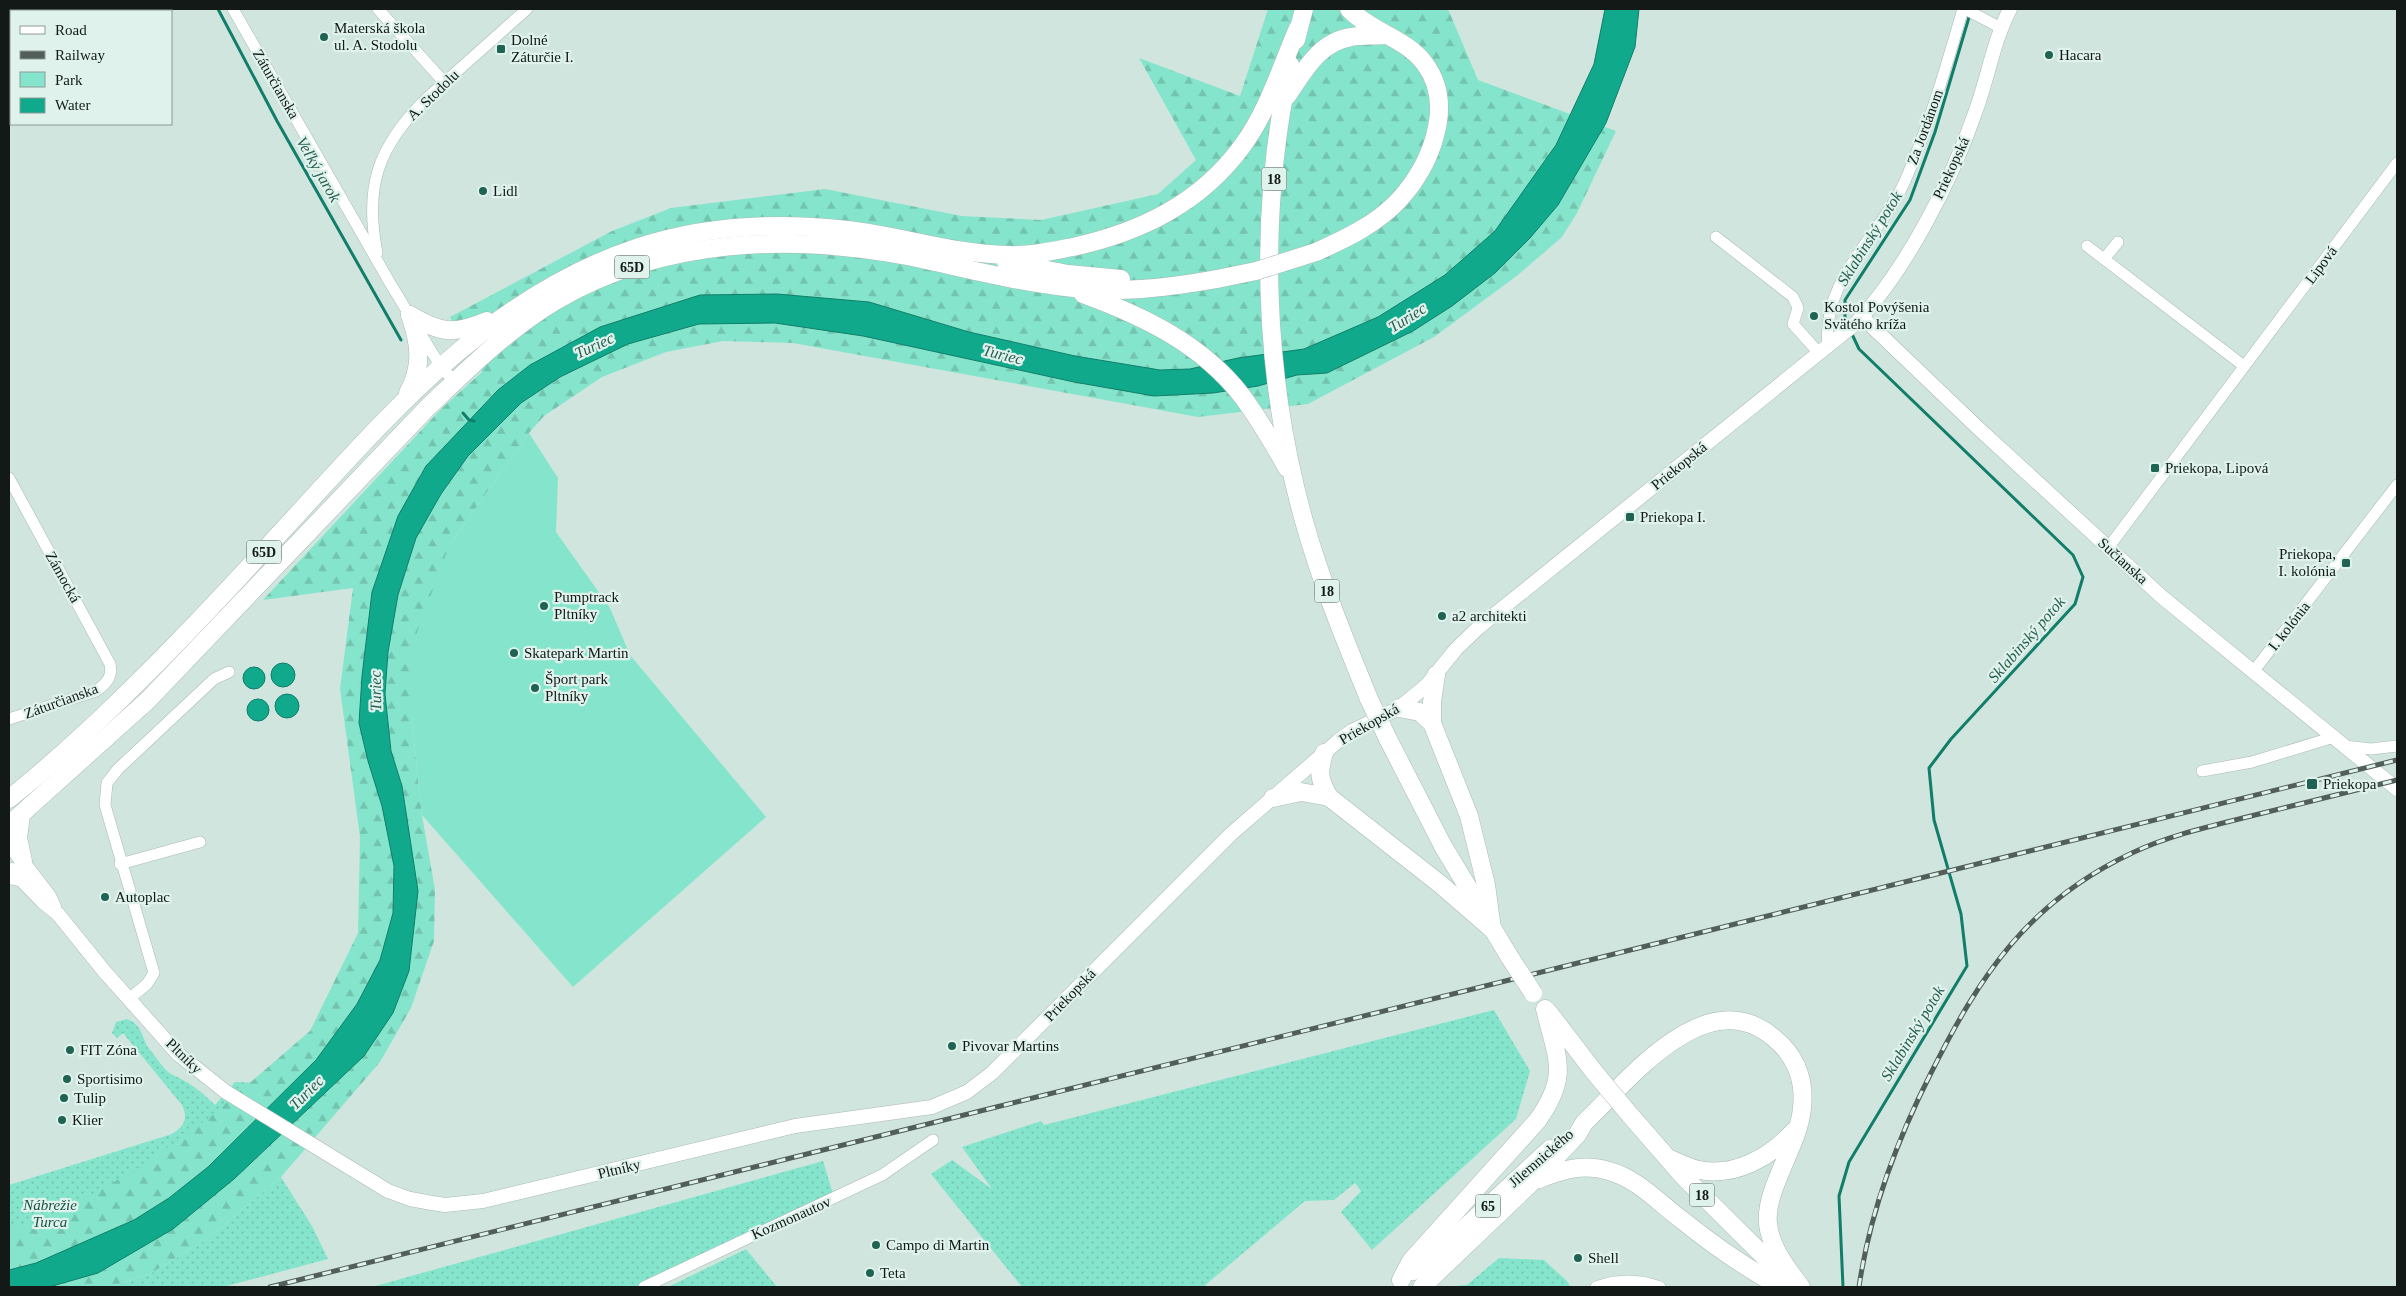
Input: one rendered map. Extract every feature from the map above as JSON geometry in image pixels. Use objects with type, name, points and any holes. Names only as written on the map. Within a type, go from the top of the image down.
[{"type":"main road","name":"18","points":[[1304,9],[1298,28],[1284,100],[1270,222],[1272,326],[1280,400],[1294,480],[1315,559],[1336,616],[1369,699],[1425,812],[1492,929],[1533,993],[1595,1073],[1666,1157],[1796,1287]]},
{"type":"main road","points":[[1066,288],[1146,289],[1256,272],[1316,252],[1359,230],[1399,200],[1413,181],[1433,142],[1439,106],[1434,81],[1417,54],[1349,9]]},
{"type":"main road","points":[[949,248],[1007,255],[1053,251],[1122,234],[1154,221],[1182,205],[1204,188],[1226,166],[1244,143],[1258,121],[1298,28]]},
{"type":"main road","points":[[1284,100],[1311,61],[1333,42],[1352,36],[1386,35]]},
{"type":"main road","name":"65D","points":[[13,793],[121,698],[252,564],[403,402],[441,366],[504,314],[551,284],[595,263],[652,243],[715,230],[774,226],[849,230],[949,248]]},
{"type":"main road","name":"65D","points":[[15,820],[148,700],[266,575],[454,382],[514,329],[558,300],[585,286],[645,262],[718,247],[780,243],[843,246],[906,256],[1066,288]]},
{"type":"main road","points":[[949,248],[979,257],[1068,274],[1169,285]]},
{"type":"main road","points":[[1066,288],[1133,312],[1190,347],[1218,370],[1241,395],[1262,425],[1294,480]]},
{"type":"main road","points":[[410,315],[436,330],[459,332],[504,314]]},
{"type":"main road","points":[[403,402],[419,366],[420,349],[410,315]]},
{"type":"main road","points":[[1436,675],[1432,702],[1432,723],[1469,816],[1486,884],[1492,929]]},
{"type":"main road","points":[[1399,708],[1420,712],[1432,723]]},
{"type":"main road","points":[[1324,753],[1319,770],[1322,783],[1329,797],[1440,884],[1492,929]]},
{"type":"main road","points":[[1273,798],[1301,792],[1329,797]]},
{"type":"main road","points":[[15,820],[18,838],[15,870]]},
{"type":"main road","points":[[1397,1284],[1411,1262],[1537,1121],[1550,1102],[1559,1074],[1558,1058],[1545,1009]]},
{"type":"main road","points":[[1584,1123],[1674,1039],[1703,1024],[1726,1021],[1741,1022],[1768,1033],[1790,1054],[1797,1067],[1803,1092],[1802,1112],[1788,1156],[1771,1199],[1768,1224],[1776,1251],[1801,1287]]},
{"type":"main road","name":"Jilemnického","points":[[1397,1284],[1443,1248],[1571,1130],[1584,1123]]},
{"type":"main road","name":"Jilemnického","points":[[1422,1287],[1533,1182],[1577,1135],[1584,1123]]},
{"type":"main road","points":[[1666,1157],[1696,1170],[1725,1171],[1748,1165],[1764,1157],[1782,1145],[1796,1129]]},
{"type":"main road","points":[[1533,1182],[1562,1170],[1578,1167],[1600,1169],[1623,1176],[1725,1252],[1781,1287]]},
{"type":"street","name":"Záturčianska","points":[[233,9],[410,315],[441,366],[454,382]]},
{"type":"street","points":[[378,9],[444,82]]},
{"type":"street","name":"A. Stodolu","points":[[379,262],[371,204],[377,174],[391,142],[413,111],[527,9]]},
{"type":"street","points":[[1964,9],[2001,28]]},
{"type":"street","name":"Za Jordánom","points":[[1829,346],[1828,328],[1834,299],[1843,277],[1896,199],[1905,182],[1940,85],[1964,9]]},
{"type":"street","name":"Priekopská","points":[[932,1107],[967,1092],[992,1074],[1185,878],[1231,834],[1324,753],[1352,731],[1399,708],[1436,675],[1456,648],[1479,627],[1859,320],[1904,257],[1939,195],[1975,114],[2001,28],[2010,9]]},
{"type":"street","name":"Lipová","points":[[2108,548],[2397,163]]},
{"type":"street","points":[[1716,236],[1793,297],[1798,308],[1793,324],[1829,346]]},
{"type":"street","points":[[2104,259],[2118,242]]},
{"type":"street","points":[[2087,246],[2244,366]]},
{"type":"street","name":"Sučianska","points":[[1859,320],[2108,548],[2253,672],[2397,790]]},
{"type":"street","name":"Zámocká","points":[[9,478],[110,664],[112,671],[110,677]]},
{"type":"street","name":"I. kolónia","points":[[2253,672],[2397,485]]},
{"type":"street","points":[[129,999],[147,984],[154,973],[120,864],[105,805],[105,793],[111,776],[214,679],[229,672]]},
{"type":"street","name":"Záturčianska","points":[[9,719],[96,691],[110,677]]},
{"type":"street","points":[[2202,771],[2252,762],[2339,742],[2371,749],[2397,746]]},
{"type":"street","points":[[120,864],[200,842]]},
{"type":"street","name":"Pltníky","points":[[9,844],[15,870],[43,902],[58,914],[129,999],[190,1065],[246,1104],[372,1183],[399,1196],[432,1203],[459,1204],[522,1194],[801,1125],[932,1107]]},
{"type":"street","name":"Kozmonautov","points":[[644,1287],[882,1175],[933,1140]]},
{"type":"street","points":[[1596,1287],[1610,1282],[1634,1281],[1660,1287]]},
{"type":"green space","points":[[1268,9],[1448,9],[1478,80],[1616,131],[1577,213],[1562,237],[1518,275],[1434,337],[1308,404],[1198,417],[793,343],[723,341],[666,352],[602,377],[544,416],[529,433],[449,546],[412,722],[422,815],[435,890],[434,941],[411,1008],[380,1062],[281,1177],[207,1239],[148,1275],[109,1287],[9,1287],[9,1227],[47,1220],[142,1166],[209,1118],[310,1031],[358,933],[360,837],[340,689],[353,588],[263,600],[441,409],[482,372],[450,317],[612,231],[671,208],[825,189],[962,216],[1041,220],[1158,194],[1196,160],[1139,58],[1240,96]]},
{"type":"green space","name":"Nábrežie Turca","points":[[485,383],[494,394],[426,466],[398,516],[372,592],[362,676],[359,723],[382,806],[394,866],[393,913],[380,960],[357,1004],[316,1060],[208,1167],[172,1196],[106,1232],[36,1263],[9,1270],[9,1185],[172,1134],[180,1128],[184,1121],[185,1114],[182,1105],[123,1033],[117,1038],[112,1033],[116,1022],[127,1019],[137,1025],[148,1047],[166,1070],[194,1087],[215,1105],[235,1082],[262,1083],[277,1074],[334,1024],[370,948],[375,862],[348,696],[384,494],[395,476]]},
{"type":"green space","name":"Šport park Pltníky","points":[[529,433],[558,478],[556,532],[610,608],[630,655],[766,817],[573,987],[422,815],[412,722],[415,638],[449,546]]},
{"type":"green space","points":[[1494,1010],[1530,1071],[1516,1119],[1372,1250],[1341,1212],[1361,1191],[1355,1183],[1334,1200],[1305,1201],[1203,1287],[1022,1287],[931,1174],[952,1160],[992,1189],[962,1147],[1041,1121],[1044,1125]]},
{"type":"green space","points":[[823,1161],[833,1194],[638,1287],[372,1287]]},
{"type":"green space","points":[[281,1177],[312,1226],[328,1259],[223,1287],[109,1287],[148,1275],[207,1239]]},
{"type":"green space","points":[[746,1249],[777,1287],[668,1287]]},
{"type":"green space","points":[[1499,1258],[1544,1260],[1568,1282],[1570,1287],[1442,1287],[1467,1285]]},
{"type":"water","name":"Turiec","points":[[1605,9],[1639,9],[1635,47],[1606,123],[1558,205],[1530,238],[1495,273],[1452,306],[1413,331],[1327,373],[1297,375],[1258,386],[1213,393],[1154,396],[1074,382],[863,336],[775,323],[699,324],[628,344],[560,377],[521,403],[468,456],[441,494],[416,538],[398,595],[388,652],[385,694],[391,751],[402,786],[418,891],[409,971],[393,1013],[364,1056],[234,1179],[173,1229],[98,1273],[49,1287],[9,1287],[9,1270],[36,1263],[134,1220],[169,1198],[208,1167],[316,1060],[357,1004],[380,960],[393,913],[394,866],[382,806],[359,723],[362,676],[372,592],[398,516],[426,466],[498,390],[530,365],[600,327],[700,295],[777,294],[869,302],[969,332],[1075,356],[1160,370],[1190,369],[1238,358],[1304,349],[1378,317],[1445,275],[1495,231],[1556,145],[1594,64]]},
{"type":"water","points":[[283,663],[292,666],[295,675],[292,684],[283,687],[274,684],[271,675],[274,666]]},
{"type":"water","points":[[254,667],[262,670],[265,678],[262,686],[254,689],[246,686],[243,678],[246,670]]},
{"type":"water","points":[[287,694],[296,697],[299,706],[296,715],[287,718],[278,715],[275,706],[278,697]]},
{"type":"water","points":[[258,699],[266,702],[269,710],[266,718],[258,721],[250,718],[247,710],[250,702]]},
{"type":"waterway","name":"Veľký jarok","points":[[218,9],[277,121],[401,340]]},
{"type":"waterway","name":"Sklabinský potok","points":[[1848,326],[1845,319],[1845,300],[1910,200],[1935,132],[1970,14]]},
{"type":"waterway","name":"Sklabinský potok","points":[[1843,1287],[1839,1196],[1849,1162],[1967,966],[1961,914],[1934,820],[1929,768],[1951,739],[2075,604],[2083,577],[2073,555],[1859,349],[1851,332]]},
{"type":"waterway","name":"Veľký jarok","points":[[463,413],[469,420],[474,421]]},
{"type":"railway","points":[[270,1287],[2397,760]]},
{"type":"railway","points":[[1859,1287],[1877,1204],[1896,1151],[1918,1099],[1968,1004],[2011,945],[2036,918],[2064,894],[2096,873],[2147,846],[2210,826],[2397,780]]},
{"type":"place","name":"Materská škola ul. A. Stodolu","points":[[324,37]]},
{"type":"place","name":"Dolné Záturčie I.","points":[[501,49]]},
{"type":"place","name":"Hacara","points":[[2049,55]]},
{"type":"place","name":"Lidl","points":[[483,191]]},
{"type":"place","name":"Kostol Povýšenia Svätého kríža","points":[[1814,316]]},
{"type":"place","name":"Priekopa, Lipová","points":[[2155,468]]},
{"type":"place","name":"Priekopa I.","points":[[1630,517]]},
{"type":"place","name":"Priekopa, I. kolónia","points":[[2346,563]]},
{"type":"place","name":"Pumptrack Pltníky","points":[[544,606]]},
{"type":"place","name":"a2 architekti","points":[[1442,616]]},
{"type":"place","name":"Skatepark Martin","points":[[514,653]]},
{"type":"place","name":"Šport park Pltníky","points":[[535,688]]},
{"type":"place","name":"Priekopa","points":[[2312,784]]},
{"type":"place","name":"Autoplac","points":[[105,897]]},
{"type":"place","name":"Pivovar Martins","points":[[952,1046]]},
{"type":"place","name":"FIT Zóna","points":[[70,1050]]},
{"type":"place","name":"Sportisimo","points":[[67,1079]]},
{"type":"place","name":"Tulip","points":[[64,1098]]},
{"type":"place","name":"Klier","points":[[62,1120]]},
{"type":"place","name":"Campo di Martin","points":[[876,1245]]},
{"type":"place","name":"Shell","points":[[1578,1258]]},
{"type":"place","name":"Teta","points":[[870,1273]]}]
